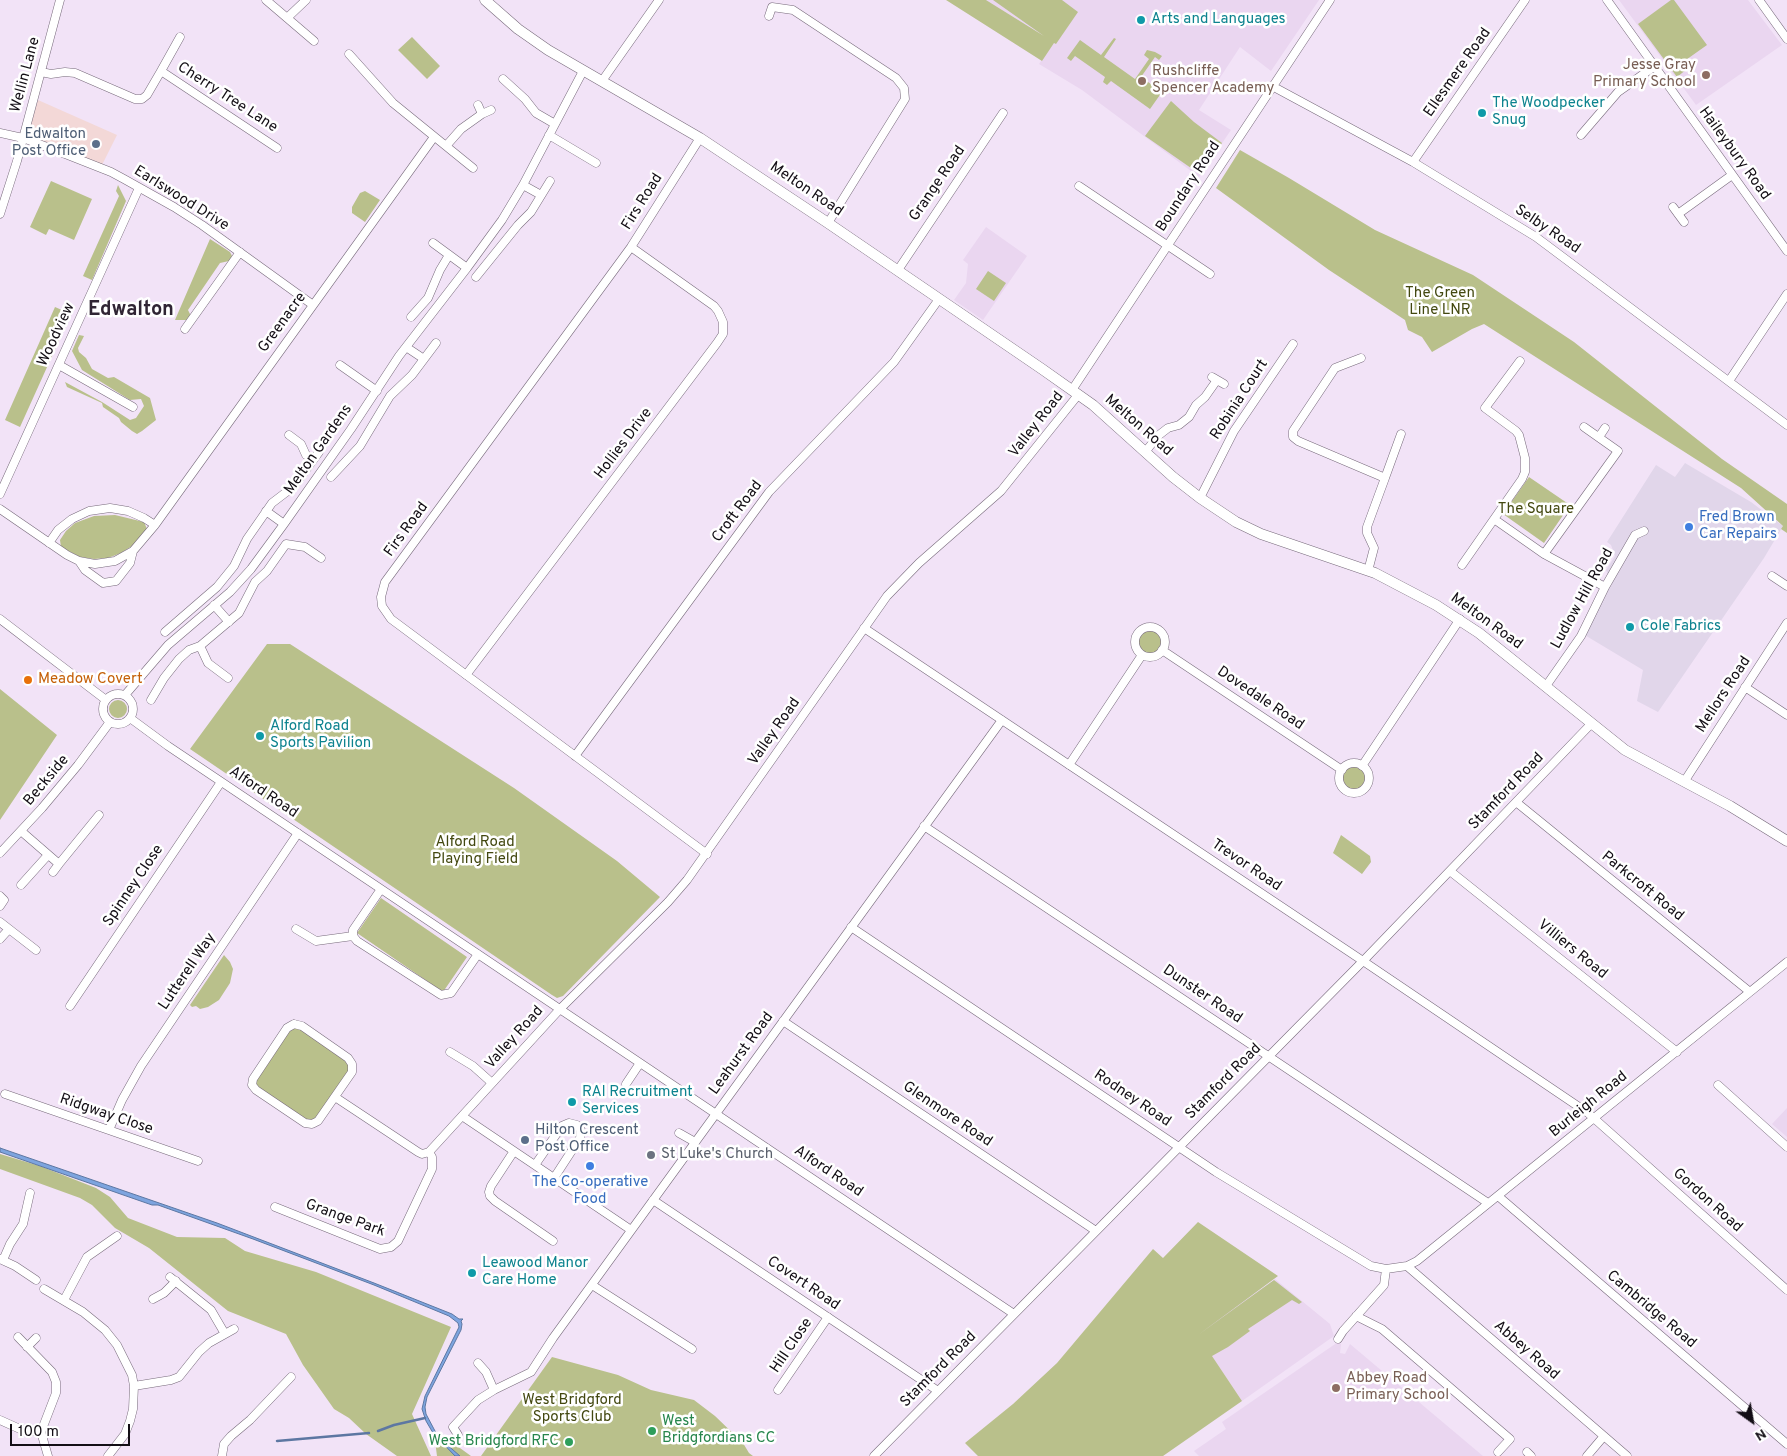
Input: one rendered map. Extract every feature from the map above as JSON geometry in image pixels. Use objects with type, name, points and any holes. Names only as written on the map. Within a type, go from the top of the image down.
[{"type":"main road","name":"Melton Road","points":[[485,0],[518,29],[548,50],[700,138],[828,222],[1093,405],[1200,498],[1236,522],[1261,534],[1368,571],[1402,586],[1460,620],[1625,750],[1730,806],[1787,841]]},
{"type":"street","name":"Wellin Lane","points":[[0,214],[23,138],[60,0]]},
{"type":"street","points":[[266,0],[314,41]]},
{"type":"street","points":[[287,18],[306,0]]},
{"type":"street","points":[[602,81],[659,0]]},
{"type":"street","name":"Boundary Road","points":[[1075,393],[1168,244],[1330,0]]},
{"type":"street","name":"Ellesmere Road","points":[[1413,162],[1526,0]]},
{"type":"street","name":"Haileybury Road","points":[[1607,0],[1787,251]]},
{"type":"street","points":[[1759,0],[1787,39]]},
{"type":"street","points":[[769,16],[773,3],[793,10],[896,78],[904,88],[905,99],[828,222]]},
{"type":"street","name":"Cherry Tree Lane","points":[[41,72],[51,74],[75,73],[135,99],[142,99],[147,95],[180,37]]},
{"type":"street","points":[[349,54],[392,103],[473,168]]},
{"type":"street","points":[[1581,135],[1618,92],[1655,66]]},
{"type":"street","name":"Cherry Tree Lane","points":[[161,71],[277,148]]},
{"type":"street","name":"Melton Gardens","points":[[125,696],[168,645],[230,592],[251,569],[284,524],[352,430],[406,347],[502,220],[523,185],[583,71]]},
{"type":"street","points":[[503,79],[525,99],[536,113],[555,124]]},
{"type":"street","name":"Selby Road","points":[[1272,86],[1413,162],[1536,237],[1787,425]]},
{"type":"street","points":[[478,105],[482,114]]},
{"type":"street","points":[[446,146],[461,129],[491,110]]},
{"type":"street","name":"Grange Road","points":[[898,270],[1003,113]]},
{"type":"street","name":"Earlswood Drive","points":[[0,133],[23,138],[111,172],[174,207],[313,305]]},
{"type":"street","points":[[549,135],[596,162]]},
{"type":"street","name":"Greenacre","points":[[0,509],[67,556],[79,560],[96,564],[115,561],[133,551],[155,525],[434,137]]},
{"type":"street","name":"Firs Road","points":[[700,138],[631,247],[391,574],[382,590],[382,606],[390,619],[707,854]]},
{"type":"street","points":[[1678,214],[1732,175]]},
{"type":"street","points":[[476,277],[518,225],[531,212],[550,181]]},
{"type":"street","points":[[523,185],[541,195]]},
{"type":"street","points":[[1079,186],[1210,274]]},
{"type":"street","name":"Woodview","points":[[0,494],[139,188]]},
{"type":"street","points":[[1673,207],[1684,222]]},
{"type":"street","points":[[433,243],[467,268]]},
{"type":"street","name":"Hollies Drive","points":[[466,675],[722,334],[723,322],[714,306],[631,247]]},
{"type":"street","points":[[184,328],[240,252]]},
{"type":"street","points":[[411,317],[428,298],[440,270],[449,255]]},
{"type":"street","points":[[1729,381],[1787,294]]},
{"type":"street","name":"Croft Road","points":[[575,756],[769,492],[894,362],[939,299]]},
{"type":"street","name":"Melton Gardens","points":[[331,477],[360,446],[390,396],[412,376],[436,343]]},
{"type":"street","name":"Robinia Court","points":[[1200,498],[1234,431],[1293,344]]},
{"type":"street","points":[[406,347],[424,359]]},
{"type":"street","points":[[1361,358],[1335,368],[1293,431],[1293,437],[1298,442],[1385,478]]},
{"type":"street","points":[[1462,564],[1522,478],[1526,466],[1519,436],[1516,431],[1485,408],[1520,361]]},
{"type":"street","points":[[59,365],[133,407]]},
{"type":"street","points":[[340,365],[377,391]]},
{"type":"street","points":[[1145,452],[1168,428],[1179,425],[1189,417],[1196,405],[1206,397],[1218,380]]},
{"type":"street","name":"Valley Road","points":[[429,1152],[560,1009],[668,902],[687,880],[887,596],[919,563],[1001,491],[1075,393]]},
{"type":"street","points":[[1544,554],[1618,451],[1584,427]]},
{"type":"street","points":[[1599,437],[1604,428]]},
{"type":"street","points":[[1368,571],[1374,548],[1366,533],[1367,527],[1401,434]]},
{"type":"street","name":"Melton Gardens","points":[[289,435],[301,444],[306,455],[314,460]]},
{"type":"street","name":"Melton Gardens","points":[[165,632],[217,587],[234,566],[247,539],[272,503],[292,487],[319,452]]},
{"type":"street","points":[[49,543],[58,530],[72,518],[90,511],[110,508],[128,510],[155,525]]},
{"type":"street","points":[[266,512],[284,524]]},
{"type":"street","points":[[1494,520],[1544,554],[1605,588]]},
{"type":"street","name":"Ludlow Hill Road","points":[[1546,686],[1580,636],[1623,549],[1635,535],[1644,531]]},
{"type":"street","points":[[150,700],[179,659],[189,650],[200,646],[239,613],[255,582],[267,571],[286,544],[305,547],[320,558]]},
{"type":"street","name":"Greenacre","points":[[79,560],[85,570],[103,583],[116,582],[130,563],[133,551]]},
{"type":"street","points":[[1772,576],[1787,586]]},
{"type":"street","points":[[214,605],[229,622]]},
{"type":"street","points":[[0,619],[106,700]]},
{"type":"street","points":[[1362,766],[1460,620]]},
{"type":"street","name":"Mellors Road","points":[[1684,782],[1787,623]]},
{"type":"street","points":[[1149,626],[1158,629],[1162,632],[1165,641],[1162,650],[1159,654],[1151,657],[1142,655],[1135,648],[1135,638],[1140,630],[1149,626]]},
{"type":"street","name":"Trevor Road","points":[[864,628],[1363,961],[1594,1118],[1609,1132]]},
{"type":"street","points":[[200,646],[208,663],[228,678]]},
{"type":"street","name":"Dovedale Road","points":[[1162,650],[1342,770]]},
{"type":"street","points":[[1069,765],[1142,655]]},
{"type":"street","points":[[1745,687],[1787,715]]},
{"type":"street","points":[[115,694],[125,696],[133,706],[130,718],[124,723],[110,722],[105,718],[103,712],[106,700],[115,694]]},
{"type":"street","name":"Alford Road","points":[[130,718],[221,782],[1014,1314]]},
{"type":"street","name":"Leahurst Road","points":[[458,1435],[453,1428],[478,1400],[531,1372],[653,1200],[1002,720]]},
{"type":"street","name":"Beckside","points":[[0,853],[78,765],[110,722]]},
{"type":"street","name":"Stamford Road","points":[[874,1456],[1363,961],[1591,724]]},
{"type":"street","points":[[1349,764],[1362,766],[1369,777],[1366,786],[1359,792],[1350,793],[1342,788],[1339,779],[1342,770],[1349,764]]},
{"type":"street","name":"Spinney Close","points":[[70,1006],[221,782]]},
{"type":"street","name":"Parkcroft Road","points":[[1516,802],[1750,992]]},
{"type":"street","points":[[53,872],[99,815]]},
{"type":"street","name":"Dunster Road","points":[[924,826],[1488,1203]]},
{"type":"street","points":[[21,831],[59,864]]},
{"type":"street","name":"Lutterell Way","points":[[109,1130],[122,1100],[141,1066],[298,833]]},
{"type":"street","points":[[21,885],[48,855]]},
{"type":"street","name":"Villiers Road","points":[[1450,871],[1677,1052]]},
{"type":"street","points":[[381,889],[353,930],[353,936],[357,941],[441,996],[451,993],[478,954]]},
{"type":"street","points":[[0,896],[4,900],[0,906]]},
{"type":"street","points":[[0,922],[36,950]]},
{"type":"street","name":"Rodney Road","points":[[851,927],[1216,1172],[1371,1266],[1386,1269],[1407,1266]]},
{"type":"street","points":[[0,939],[9,929]]},
{"type":"street","points":[[296,929],[316,941],[353,936]]},
{"type":"street","name":"Burleigh Road","points":[[1407,1266],[1417,1261],[1787,962]]},
{"type":"street","name":"Glenmore Road","points":[[783,1021],[1096,1231]]},
{"type":"street","points":[[294,1024],[302,1026],[348,1058],[352,1064],[352,1072],[335,1097],[318,1121],[312,1124],[305,1123],[256,1090],[252,1085],[253,1079],[287,1028],[294,1024]]},
{"type":"street","name":"Valley Road","points":[[450,1052],[473,1066],[492,1083]]},
{"type":"street","points":[[626,1084],[640,1062]]},
{"type":"street","points":[[1718,1085],[1787,1147]]},
{"type":"street","name":"Ridgway Close","points":[[5,1094],[198,1161]]},
{"type":"street","points":[[335,1097],[418,1152],[422,1154],[429,1152]]},
{"type":"street","points":[[462,1116],[632,1230]]},
{"type":"street","points":[[535,1165],[562,1126],[569,1123],[577,1124],[581,1130],[580,1138],[554,1178]]},
{"type":"street","name":"Gordon Road","points":[[1609,1132],[1787,1290]]},
{"type":"street","points":[[678,1133],[695,1142]]},
{"type":"street","points":[[514,1151],[490,1186],[490,1196],[553,1241]]},
{"type":"street","name":"Grange Park","points":[[275,1207],[380,1249],[395,1245],[432,1169],[432,1157],[429,1152]]},
{"type":"street","points":[[30,1193],[23,1224],[2,1260],[36,1280]]},
{"type":"street","name":"Cambridge Road","points":[[1498,1196],[1787,1444]]},
{"type":"street","name":"Covert Road","points":[[653,1200],[938,1391]]},
{"type":"street","points":[[64,1300],[87,1257],[118,1236]]},
{"type":"street","name":"Abbey Road","points":[[1407,1266],[1628,1456]]},
{"type":"street","points":[[1338,1339],[1384,1285],[1386,1269]]},
{"type":"street","points":[[153,1299],[164,1294],[173,1279],[212,1310],[225,1334]]},
{"type":"street","points":[[592,1285],[692,1349]]},
{"type":"street","points":[[44,1288],[94,1320],[111,1337],[126,1360],[134,1386],[133,1409],[125,1434],[108,1456]]},
{"type":"street","points":[[1356,1316],[1382,1329],[1510,1439],[1498,1452]]},
{"type":"street","name":"Hill Close","points":[[778,1390],[828,1317]]},
{"type":"street","points":[[134,1386],[171,1380],[178,1377],[209,1343],[234,1329]]},
{"type":"street","points":[[18,1338],[52,1372],[56,1382],[56,1393],[40,1432],[48,1456]]},
{"type":"street","points":[[27,1346],[36,1338]]},
{"type":"street","points":[[478,1363],[486,1372],[494,1390]]},
{"type":"street","points":[[486,1372],[493,1368]]},
{"type":"street","points":[[222,1456],[224,1444],[291,1377]]},
{"type":"street","points":[[0,1420],[20,1429],[40,1432]]},
{"type":"street","points":[[1587,1456],[1604,1436]]},
{"type":"shaded area","name":"Rushcliffe Spencer Academy","points":[[986,0],[1319,0],[1271,71],[1240,47],[1199,110],[1231,130],[1199,177],[1082,90],[1039,64],[1054,42]]},
{"type":"shaded area","name":"Jesse Gray Primary School","points":[[1619,0],[1748,0],[1782,45],[1696,105]]},
{"type":"shaded area","points":[[38,100],[117,135],[102,165],[33,137],[30,134],[29,126]]},
{"type":"shaded area","points":[[986,227],[1027,256],[983,320],[954,300],[966,283],[968,264],[963,260]]},
{"type":"shaded area","points":[[1685,463],[1751,502],[1783,526],[1764,558],[1658,712],[1637,701],[1643,670],[1583,634],[1612,584],[1606,570],[1615,556],[1611,545],[1607,542],[1656,465],[1675,477]]},
{"type":"shaded area","points":[[1787,1108],[1787,1137],[1772,1124]]},
{"type":"shaded area","points":[[1275,1279],[1330,1324],[1334,1336],[1242,1401],[1197,1334]]},
{"type":"shaded area","name":"Abbey Road Primary School","points":[[1338,1342],[1341,1344],[1340,1353],[1345,1354],[1350,1344],[1483,1456],[1199,1456],[1194,1451],[1226,1429],[1222,1422]]},
{"type":"green space","points":[[946,0],[986,0],[1044,36],[993,0],[1062,0],[1078,12],[1042,61]]},
{"type":"green space","points":[[1671,0],[1674,0],[1707,45],[1683,62],[1687,69],[1677,77],[1638,24]]},
{"type":"green space","points":[[412,37],[440,66],[427,79],[398,50]]},
{"type":"green space","points":[[1114,38],[1116,39],[1104,57],[1135,79],[1149,59],[1144,55],[1147,50],[1162,56],[1159,60],[1155,57],[1141,77],[1162,92],[1150,109],[1111,81],[1107,85],[1103,82],[1105,77],[1075,56],[1071,61],[1067,58],[1080,40],[1101,55]]},
{"type":"green space","points":[[1171,101],[1194,122],[1222,143],[1201,175],[1145,136]]},
{"type":"green space","name":"The Green Line LNR","points":[[1240,150],[1375,230],[1473,275],[1574,342],[1722,459],[1787,504],[1787,533],[1781,529],[1783,526],[1741,488],[1484,324],[1432,352],[1422,337],[1408,330],[1405,320],[1329,270],[1216,188]]},
{"type":"green space","points":[[51,181],[92,199],[74,240],[49,229],[46,235],[30,227]]},
{"type":"green space","points":[[118,185],[126,201],[92,280],[83,276],[119,196],[116,191]]},
{"type":"green space","points":[[365,191],[380,200],[365,222],[352,213],[352,207],[360,193]]},
{"type":"green space","points":[[210,239],[230,252],[232,256],[229,261],[220,263],[188,310],[191,316],[187,320],[175,320]]},
{"type":"green space","points":[[988,271],[1006,283],[994,301],[976,289]]},
{"type":"green space","points":[[55,307],[71,314],[20,427],[5,420]]},
{"type":"green space","points":[[79,335],[84,336],[78,348],[79,352],[86,358],[92,369],[108,378],[114,377],[150,398],[156,420],[142,431],[137,434],[103,407],[102,403],[67,387],[65,382],[102,402],[130,420],[136,418],[144,406],[141,399],[130,400],[82,370],[72,351]]},
{"type":"green space","name":"The Square","points":[[1529,477],[1570,505],[1544,543],[1503,514]]},
{"type":"green space","points":[[115,515],[144,522],[147,529],[132,546],[121,553],[108,558],[94,559],[80,557],[61,547],[60,540],[75,523],[94,516]]},
{"type":"green space","points":[[1150,631],[1158,634],[1161,642],[1158,650],[1150,653],[1142,650],[1139,642],[1142,634]]},
{"type":"green space","name":"Alford Road Playing Field","points":[[267,644],[290,644],[514,788],[617,861],[660,897],[563,996],[557,998],[552,995],[190,749]]},
{"type":"green space","points":[[0,689],[57,735],[0,820]]},
{"type":"green space","points":[[118,700],[124,703],[127,709],[124,715],[118,718],[112,715],[109,709],[112,703]]},
{"type":"green space","points":[[1354,767],[1362,770],[1365,778],[1362,786],[1354,789],[1346,786],[1343,778],[1346,770]]},
{"type":"green space","points":[[1341,835],[1370,856],[1371,862],[1362,874],[1333,853]]},
{"type":"green space","points":[[381,898],[467,957],[443,992],[357,933]]},
{"type":"green space","points":[[224,955],[233,969],[230,983],[219,1000],[208,1007],[200,1009],[196,1006],[192,1007],[190,1005]]},
{"type":"green space","points":[[294,1024],[348,1058],[352,1072],[312,1124],[256,1090],[253,1079],[287,1028]]},
{"type":"green space","points":[[0,1154],[40,1166],[96,1188],[110,1197],[128,1218],[177,1237],[225,1238],[245,1251],[316,1272],[451,1327],[412,1414],[431,1456],[397,1456],[366,1434],[349,1418],[334,1409],[303,1365],[286,1334],[228,1311],[149,1248],[115,1228],[92,1205],[80,1198],[0,1169]]},
{"type":"green space","points":[[1198,1222],[1278,1276],[1198,1335],[1274,1280],[1302,1302],[1299,1304],[1292,1300],[1248,1329],[1250,1331],[1228,1347],[1212,1356],[1242,1401],[1163,1456],[978,1456],[965,1443],[1013,1404],[1057,1363],[1153,1249],[1163,1258]]},
{"type":"green space","name":"West Bridgford Sports Club","points":[[552,1357],[618,1375],[651,1390],[694,1400],[715,1416],[743,1443],[753,1456],[481,1456]]},
{"type":"green space","points":[[447,1437],[471,1456],[437,1456],[435,1441]]},
{"type":"water","points":[[0,1148],[217,1223],[463,1319],[461,1321],[461,1330],[427,1397],[425,1407],[426,1414],[435,1431],[460,1456],[455,1456],[433,1433],[422,1409],[425,1396],[459,1327],[458,1323],[449,1316],[253,1239],[0,1152]]},
{"type":"waterway","points":[[378,1431],[394,1425],[425,1418]]},
{"type":"waterway","points":[[277,1441],[369,1433]]},
{"type":"place","name":"Arts and Languages","points":[[1141,20]]},
{"type":"place","name":"Jesse Gray Primary School","points":[[1706,75]]},
{"type":"place","name":"Rushcliffe Spencer Academy","points":[[1142,81]]},
{"type":"place","name":"The Woodpecker Snug","points":[[1482,113]]},
{"type":"place","name":"Edwalton Post Office","points":[[96,144]]},
{"type":"place","name":"Fred Brown Car Repairs","points":[[1689,527]]},
{"type":"place","name":"Cole Fabrics","points":[[1630,627]]},
{"type":"place","name":"Meadow Covert","points":[[28,680]]},
{"type":"place","name":"Alford Road Sports Pavilion","points":[[260,736]]},
{"type":"place","name":"RAI Recruitment Services","points":[[572,1102]]},
{"type":"place","name":"Hilton Crescent Post Office","points":[[525,1140]]},
{"type":"place","name":"St Luke's Church","points":[[651,1155]]},
{"type":"place","name":"The Co-operative Food","points":[[590,1166]]},
{"type":"place","name":"Leawood Manor Care Home","points":[[472,1273]]},
{"type":"place","name":"Abbey Road Primary School","points":[[1336,1388]]},
{"type":"place","name":"West Bridgfordians CC","points":[[652,1431]]},
{"type":"place","name":"West Bridgford RFC","points":[[569,1442]]},
{"type":"district","name":"Edwalton","points":[[131,311]]}]
